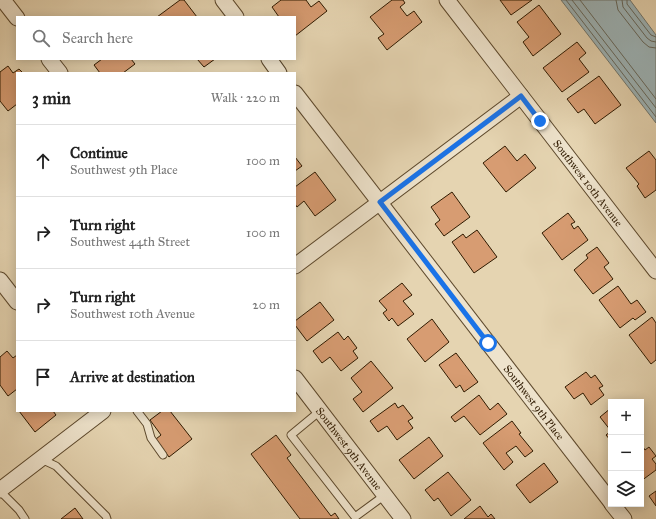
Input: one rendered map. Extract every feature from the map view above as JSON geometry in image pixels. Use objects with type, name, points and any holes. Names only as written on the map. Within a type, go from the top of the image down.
[{"type":"street","points":[[3,0],[16,17]]},
{"type":"street","points":[[223,0],[235,16]]},
{"type":"street","name":"Southwest 10th Avenue","points":[[446,0],[656,271]]},
{"type":"street","points":[[50,60],[59,72]]},
{"type":"street","points":[[270,60],[278,72]]},
{"type":"street","name":"Southwest 9th Place","points":[[296,94],[608,498]]},
{"type":"street","points":[[296,265],[521,96]]},
{"type":"street","points":[[0,280],[16,301]]},
{"type":"street","name":"Southwest 9th Avenue","points":[[296,379],[403,519]]},
{"type":"street","points":[[0,490],[41,460],[101,412]]},
{"type":"street","name":"Southwest 9th Place","points":[[615,507],[624,519]]},
{"type":"lane","points":[[320,411],[291,435],[355,517],[385,496]]},
{"type":"lane","points":[[139,412],[147,424],[150,438],[163,455]]},
{"type":"lane","points":[[41,460],[56,466],[106,516],[107,519]]},
{"type":"lane","points":[[0,490],[25,519]]},
{"type":"water","points":[[561,0],[630,0],[656,35],[656,123]]},
{"type":"building","points":[[180,0],[184,0],[196,16],[158,16]]},
{"type":"building","points":[[281,0],[306,0],[311,7],[319,1],[327,11],[296,35],[296,16],[278,16],[272,7]]},
{"type":"building","points":[[392,0],[403,0],[405,3],[400,7],[407,16],[414,11],[422,22],[387,50],[378,38],[384,34],[370,17]]},
{"type":"building","points":[[500,0],[532,0],[511,15]]},
{"type":"building","points":[[539,5],[561,34],[533,56],[523,42],[529,37],[517,22]]},
{"type":"building","points":[[577,42],[586,53],[579,59],[589,72],[562,92],[543,68]]},
{"type":"building","points":[[101,60],[132,60],[135,64],[124,72],[99,72],[94,65]]},
{"type":"building","points":[[198,60],[214,60],[204,67]]},
{"type":"building","points":[[8,66],[13,73],[19,69],[22,72],[16,72],[16,105],[8,111],[0,101],[0,72]]},
{"type":"building","points":[[599,76],[621,105],[595,124],[584,109],[578,113],[567,99]]},
{"type":"building","points":[[505,146],[517,161],[525,154],[536,168],[506,192],[483,163]]},
{"type":"building","points":[[649,151],[656,160],[656,190],[645,198],[637,186],[639,184],[626,168]]},
{"type":"building","points":[[296,158],[302,166],[296,170]]},
{"type":"building","points":[[315,172],[336,200],[315,216],[304,201],[297,207],[296,206],[296,186]]},
{"type":"building","points":[[452,192],[470,217],[444,236],[435,224],[440,220],[431,207]]},
{"type":"building","points":[[568,213],[575,222],[571,224],[574,229],[578,226],[588,240],[562,260],[542,233]]},
{"type":"building","points":[[477,230],[497,257],[474,273],[452,242],[463,234],[466,238]]},
{"type":"building","points":[[597,247],[609,263],[604,267],[613,279],[593,294],[574,270],[588,258],[586,255]]},
{"type":"building","points":[[402,283],[412,295],[403,301],[414,314],[398,326],[392,318],[389,321],[383,313],[387,310],[379,301]]},
{"type":"building","points":[[618,286],[631,304],[637,300],[646,312],[635,320],[633,318],[620,328],[599,300]]},
{"type":"building","points":[[320,302],[334,320],[307,341],[296,326],[296,320]]},
{"type":"building","points":[[652,317],[656,323],[656,360],[651,364],[629,335]]},
{"type":"building","points":[[432,319],[449,342],[425,362],[407,339]]},
{"type":"building","points":[[338,332],[344,340],[348,336],[357,348],[353,351],[358,358],[341,371],[330,357],[322,363],[313,351]]},
{"type":"building","points":[[7,351],[13,358],[16,356],[16,390],[8,396],[0,385],[0,357]]},
{"type":"building","points":[[456,353],[478,382],[464,392],[460,385],[456,388],[439,365]]},
{"type":"building","points":[[371,361],[393,388],[363,412],[353,399],[362,392],[351,378]]},
{"type":"building","points":[[586,372],[591,378],[595,375],[603,386],[599,388],[604,395],[591,405],[583,393],[574,399],[565,387]]},
{"type":"building","points":[[479,395],[490,410],[498,403],[507,414],[480,435],[464,416],[455,422],[451,417]]},
{"type":"building","points":[[395,403],[398,408],[403,405],[413,418],[408,421],[413,428],[397,440],[387,426],[378,432],[370,421]]},
{"type":"building","points":[[608,410],[608,427],[600,417]]},
{"type":"building","points":[[20,412],[54,412],[56,415],[35,432]]},
{"type":"building","points":[[161,412],[171,412],[192,439],[169,457],[156,439],[161,435],[150,420]]},
{"type":"building","points":[[512,421],[521,433],[519,434],[533,451],[525,457],[516,446],[506,453],[513,462],[504,470],[483,443]]},
{"type":"building","points":[[276,435],[291,455],[287,458],[331,516],[335,513],[339,519],[300,519],[251,454]]},
{"type":"building","points":[[429,437],[443,456],[414,479],[399,460]]},
{"type":"building","points":[[649,447],[656,456],[652,459],[656,464],[656,470],[644,479],[644,448],[645,450]]},
{"type":"building","points":[[544,463],[558,482],[530,503],[516,485]]},
{"type":"building","points":[[448,472],[471,500],[451,516],[438,498],[434,501],[425,490]]},
{"type":"building","points":[[656,491],[656,506],[649,496]]},
{"type":"building","points":[[480,506],[488,517],[491,514],[495,519],[464,519]]},
{"type":"building","points":[[75,508],[83,519],[61,519]]},
{"type":"route","points":[[488,343],[380,202],[521,96],[540,121]]}]
